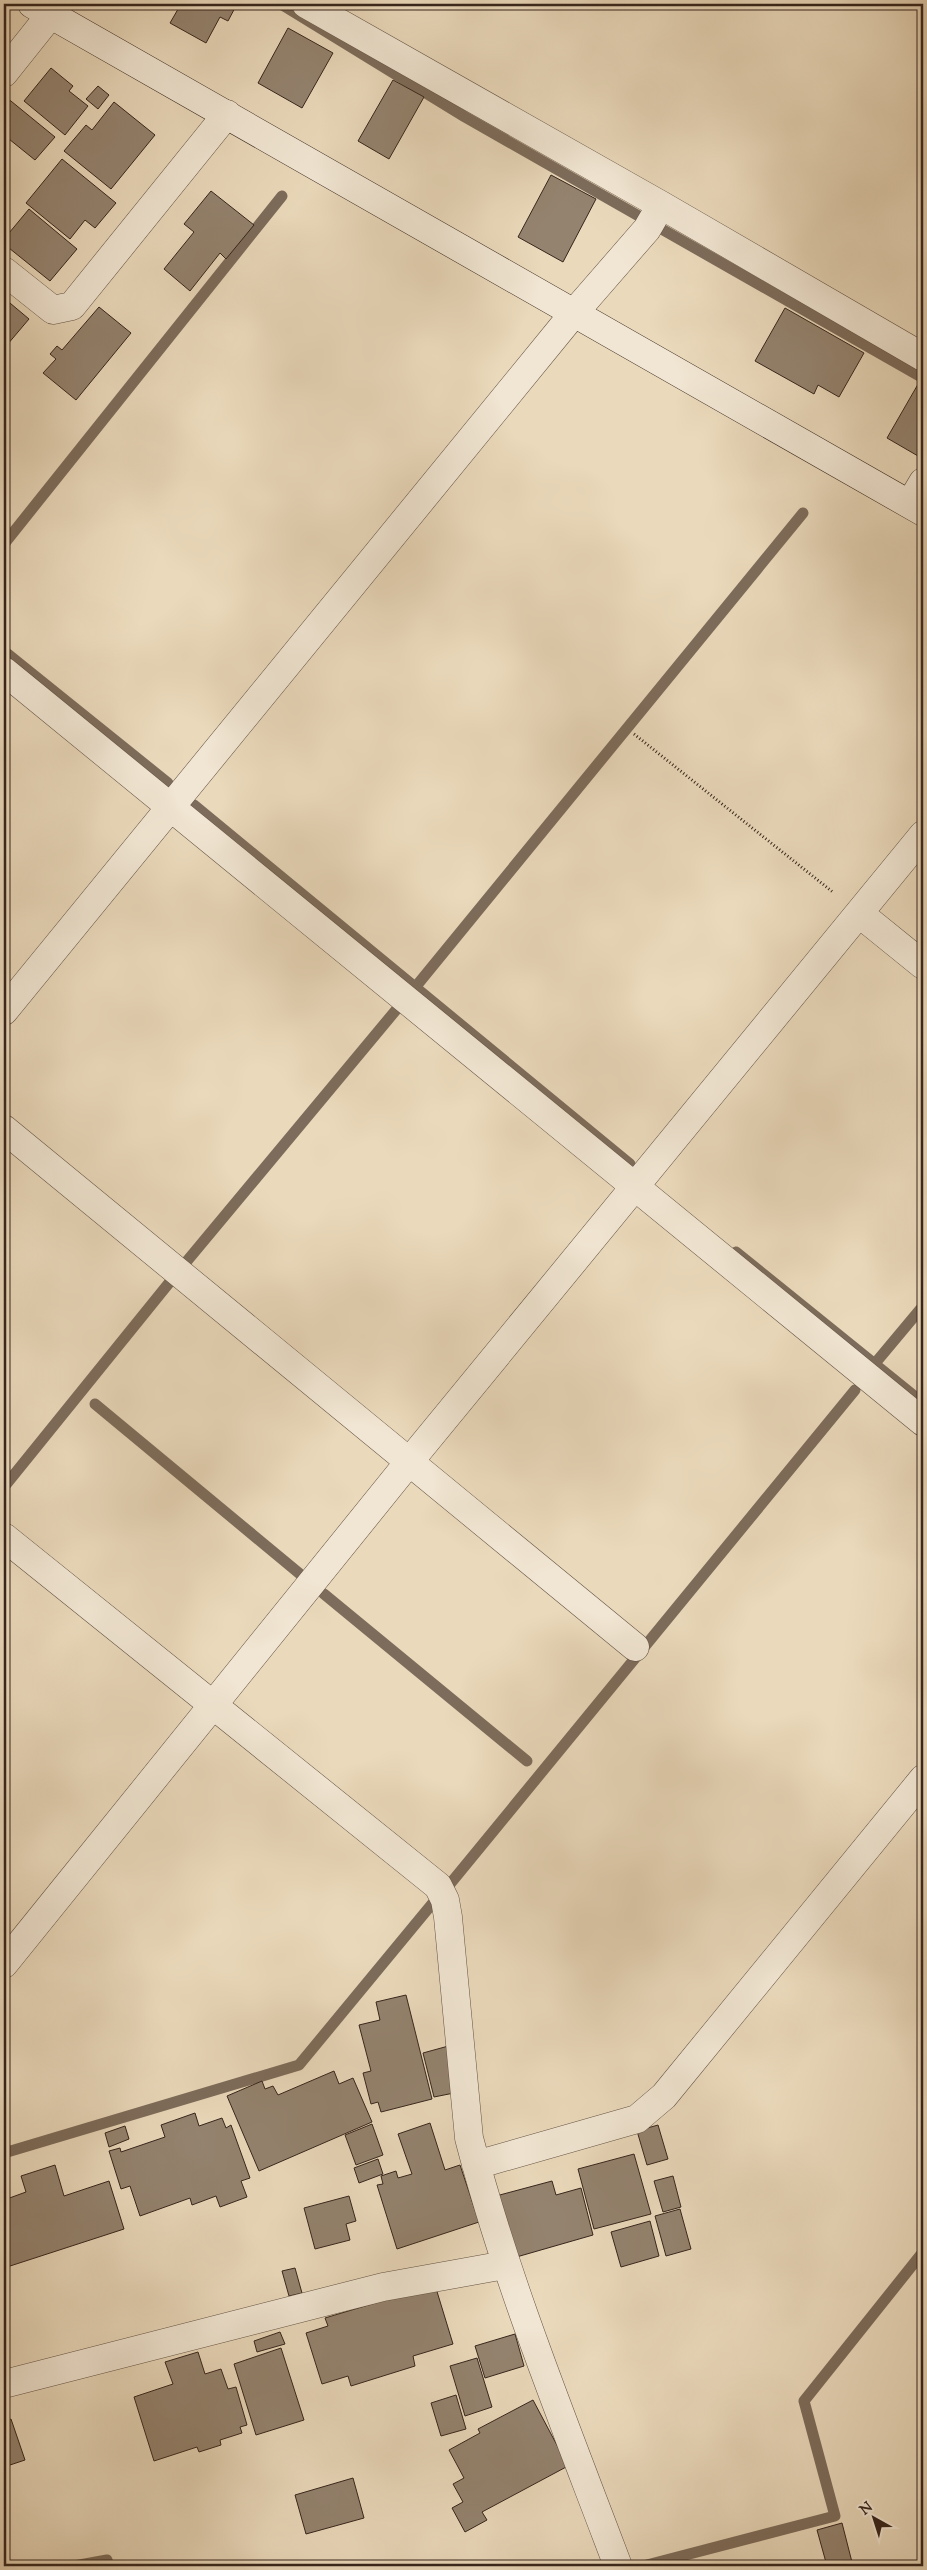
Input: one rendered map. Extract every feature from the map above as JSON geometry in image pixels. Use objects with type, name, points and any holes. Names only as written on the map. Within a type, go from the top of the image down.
[{"type":"street","points":[[306,4],[655,216],[923,357]]},
{"type":"street","points":[[4,73],[48,7],[227,114],[574,313],[919,500]]},
{"type":"street","points":[[4,271],[53,310],[72,306],[227,114]]},
{"type":"street","points":[[4,1011],[655,216]]},
{"type":"street","points":[[4,671],[923,1422]]},
{"type":"street","points":[[4,1964],[409,1462],[923,835]]},
{"type":"street","points":[[860,914],[923,965]]},
{"type":"street","points":[[4,1129],[635,1647]]},
{"type":"street","points":[[4,1537],[212,1707],[438,1886],[445,1900],[448,1917],[468,2138],[505,2265],[618,2566]]},
{"type":"street","points":[[476,2165],[637,2119],[664,2096],[923,1779]]},
{"type":"street","points":[[4,2384],[383,2287],[505,2265]]},
{"type":"path","points":[[634,734],[860,914]]},
{"type":"building","points":[[181,4],[237,4],[228,21],[220,17],[206,43],[170,23]]},
{"type":"building","points":[[288,28],[333,53],[302,108],[258,83]]},
{"type":"building","points":[[51,68],[73,86],[69,91],[88,106],[65,135],[24,101]]},
{"type":"building","points":[[393,80],[424,97],[389,159],[358,141]]},
{"type":"building","points":[[98,86],[109,95],[98,109],[86,99]]},
{"type":"building","points":[[6,97],[55,137],[35,160],[4,135],[4,100]]},
{"type":"building","points":[[114,102],[155,135],[111,189],[64,151],[86,125],[92,130]]},
{"type":"building","points":[[62,159],[116,203],[95,228],[85,220],[70,239],[26,203]]},
{"type":"building","points":[[551,175],[596,199],[563,262],[518,237]]},
{"type":"building","points":[[211,191],[254,225],[226,259],[220,253],[190,291],[164,269],[194,232],[184,224]]},
{"type":"building","points":[[29,209],[77,249],[50,281],[4,244],[4,239]]},
{"type":"building","points":[[4,298],[29,319],[7,345],[4,342]]},
{"type":"building","points":[[99,307],[131,333],[76,400],[43,373],[56,359],[50,354],[57,346],[62,350]]},
{"type":"building","points":[[785,308],[864,353],[839,397],[818,385],[814,394],[755,361]]},
{"type":"building","points":[[921,379],[923,381],[923,448],[918,456],[887,438]]},
{"type":"building","points":[[406,1995],[432,2099],[381,2112],[378,2102],[371,2104],[363,2073],[371,2071],[359,2025],[380,2020],[376,2002]]},
{"type":"building","points":[[452,2045],[454,2093],[434,2097],[423,2053]]},
{"type":"building","points":[[334,2071],[339,2084],[353,2078],[372,2122],[259,2171],[227,2096],[262,2081],[265,2089],[273,2086],[278,2095]]},
{"type":"building","points":[[195,2113],[199,2126],[222,2118],[226,2128],[231,2125],[250,2178],[241,2181],[247,2197],[220,2207],[216,2196],[192,2205],[190,2198],[140,2216],[130,2186],[121,2189],[109,2151],[120,2148],[121,2152],[165,2137],[161,2125]]},
{"type":"building","points":[[430,2123],[445,2170],[460,2165],[479,2222],[397,2249],[377,2185],[383,2184],[381,2176],[396,2171],[398,2178],[412,2174],[398,2134]]},
{"type":"building","points":[[372,2124],[383,2155],[356,2165],[345,2135]]},
{"type":"building","points":[[658,2125],[668,2159],[647,2165],[637,2131]]},
{"type":"building","points":[[125,2126],[129,2139],[109,2147],[105,2133]]},
{"type":"building","points":[[634,2154],[651,2214],[594,2229],[578,2169]]},
{"type":"building","points":[[378,2159],[383,2174],[359,2183],[354,2168]]},
{"type":"building","points":[[55,2165],[64,2196],[109,2181],[124,2229],[7,2267],[9,2273],[4,2275],[4,2200],[26,2192],[21,2176]]},
{"type":"building","points":[[673,2176],[681,2207],[663,2212],[654,2181]]},
{"type":"building","points":[[552,2181],[556,2195],[581,2188],[593,2235],[513,2258],[496,2196]]},
{"type":"building","points":[[349,2196],[356,2221],[346,2224],[350,2240],[315,2249],[304,2208]]},
{"type":"building","points":[[680,2209],[691,2249],[666,2256],[655,2216]]},
{"type":"building","points":[[650,2221],[659,2256],[621,2267],[611,2232]]},
{"type":"building","points":[[295,2268],[302,2293],[289,2296],[282,2271]]},
{"type":"building","points":[[435,2285],[453,2344],[413,2356],[415,2366],[351,2386],[348,2376],[322,2384],[306,2333],[328,2326],[325,2318]]},
{"type":"building","points":[[280,2332],[285,2344],[257,2352],[254,2341]]},
{"type":"building","points":[[515,2334],[524,2366],[485,2378],[475,2346]]},
{"type":"building","points":[[281,2348],[304,2420],[256,2435],[234,2364]]},
{"type":"building","points":[[198,2352],[205,2374],[221,2369],[228,2389],[236,2387],[247,2425],[240,2427],[242,2433],[220,2440],[221,2445],[199,2452],[197,2447],[154,2461],[134,2397],[173,2384],[165,2362]]},
{"type":"building","points":[[477,2358],[492,2407],[465,2416],[450,2366]]},
{"type":"building","points":[[456,2395],[466,2429],[441,2436],[431,2403]]},
{"type":"building","points":[[533,2400],[568,2466],[482,2512],[487,2520],[465,2532],[452,2508],[463,2502],[453,2484],[464,2478],[449,2450],[480,2433],[478,2429]]},
{"type":"building","points":[[11,2419],[25,2460],[4,2467],[4,2422]]},
{"type":"building","points":[[353,2478],[364,2518],[306,2534],[295,2495]]},
{"type":"building","points":[[842,2523],[853,2566],[827,2566],[817,2530]]},
{"type":"waterway","points":[[281,4],[465,117],[923,378]]},
{"type":"waterway","points":[[4,544],[282,196]]},
{"type":"waterway","points":[[413,990],[803,513]]},
{"type":"waterway","points":[[4,651],[168,783]]},
{"type":"waterway","points":[[194,805],[630,1164]]},
{"type":"waterway","points":[[187,1261],[396,1010]]},
{"type":"waterway","points":[[736,1252],[923,1403]]},
{"type":"waterway","points":[[4,1487],[169,1283]]},
{"type":"waterway","points":[[872,1367],[923,1306]]},
{"type":"waterway","points":[[450,1884],[855,1390]]},
{"type":"waterway","points":[[95,1404],[300,1574]]},
{"type":"waterway","points":[[324,1594],[527,1761]]},
{"type":"waterway","points":[[4,2153],[299,2065],[432,1904]]},
{"type":"waterway","points":[[643,2566],[835,2516],[804,2401],[923,2252]]},
{"type":"waterway","points":[[74,2566],[107,2560],[109,2566]]}]
